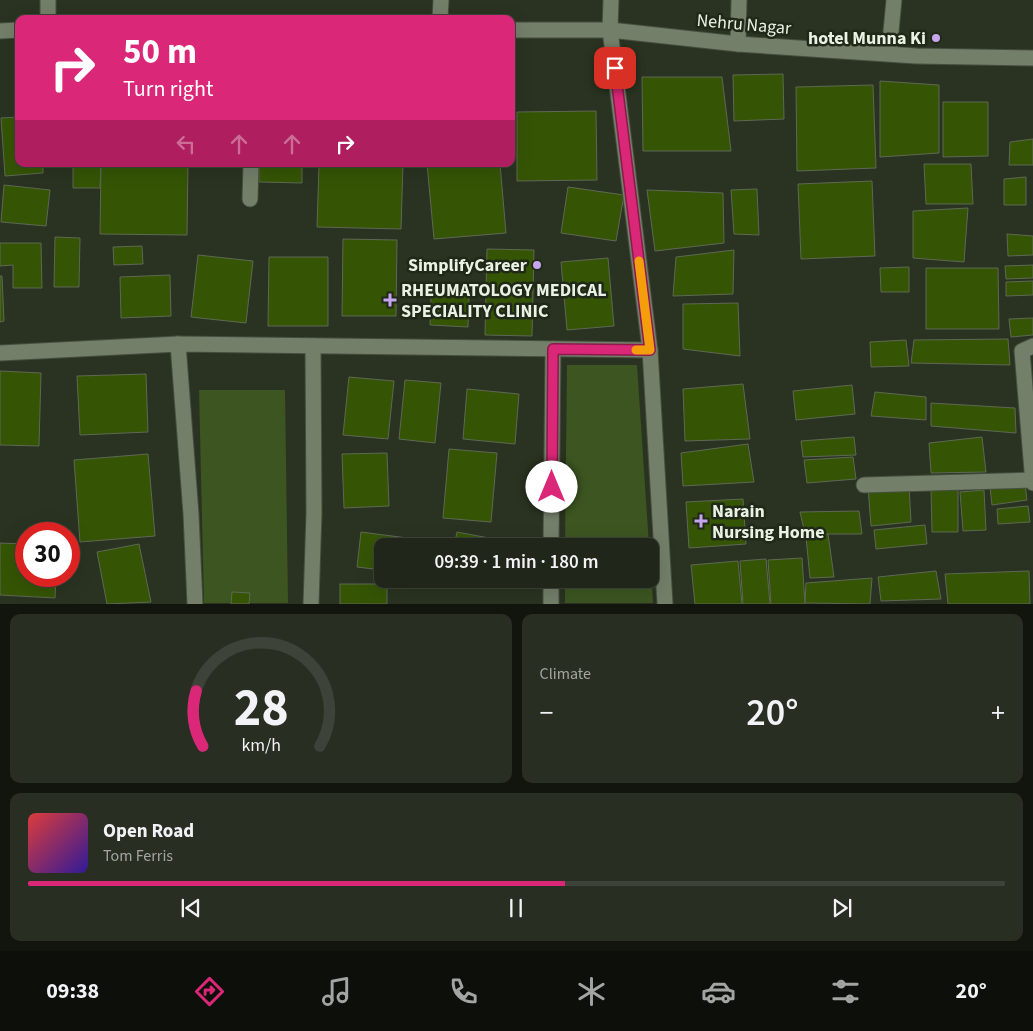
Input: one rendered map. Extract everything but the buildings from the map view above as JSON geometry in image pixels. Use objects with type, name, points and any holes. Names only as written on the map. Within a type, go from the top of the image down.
[{"type":"street","points":[[48,0],[48,15]]},
{"type":"street","points":[[440,15],[441,0]]},
{"type":"street","points":[[611,0],[610,30],[650,350],[665,604]]},
{"type":"street","points":[[738,44],[739,0]]},
{"type":"street","points":[[889,52],[894,0]]},
{"type":"street","points":[[0,31],[15,30]]},
{"type":"street","name":"Nehru Nagar","points":[[515,30],[610,30],[738,44],[889,52],[916,56],[1033,58]]},
{"type":"street","points":[[250,199],[251,167]]},
{"type":"street","points":[[0,353],[178,344],[650,350]]},
{"type":"street","points":[[178,344],[196,604]]},
{"type":"street","points":[[311,604],[314,514],[313,346]]},
{"type":"street","points":[[864,485],[1033,482],[1022,350],[1033,346]]},
{"type":"street","points":[[552,538],[553,349]]},
{"type":"street","points":[[551,588],[551,604]]},
{"type":"green space","points":[[567,365],[637,365],[648,538],[565,538]]},
{"type":"green space","points":[[199,390],[285,390],[288,603],[204,603]]},
{"type":"green space","points":[[565,588],[652,588],[653,603],[565,603]]},
{"type":"slow traffic","points":[[636,350],[650,350],[639,261]]},
{"type":"place","name":"hotel Munna Ki","points":[[936,38]]},
{"type":"place","name":"SimplifyCareer","points":[[537,265]]},
{"type":"place","name":"RHEUMATOLOGY MEDICAL SPECIALITY CLINIC","points":[[390,300]]},
{"type":"place","name":"Narain Nursing Home","points":[[701,521]]},
{"type":"route","points":[[552,487],[553,349],[650,350],[615,68]]}]
